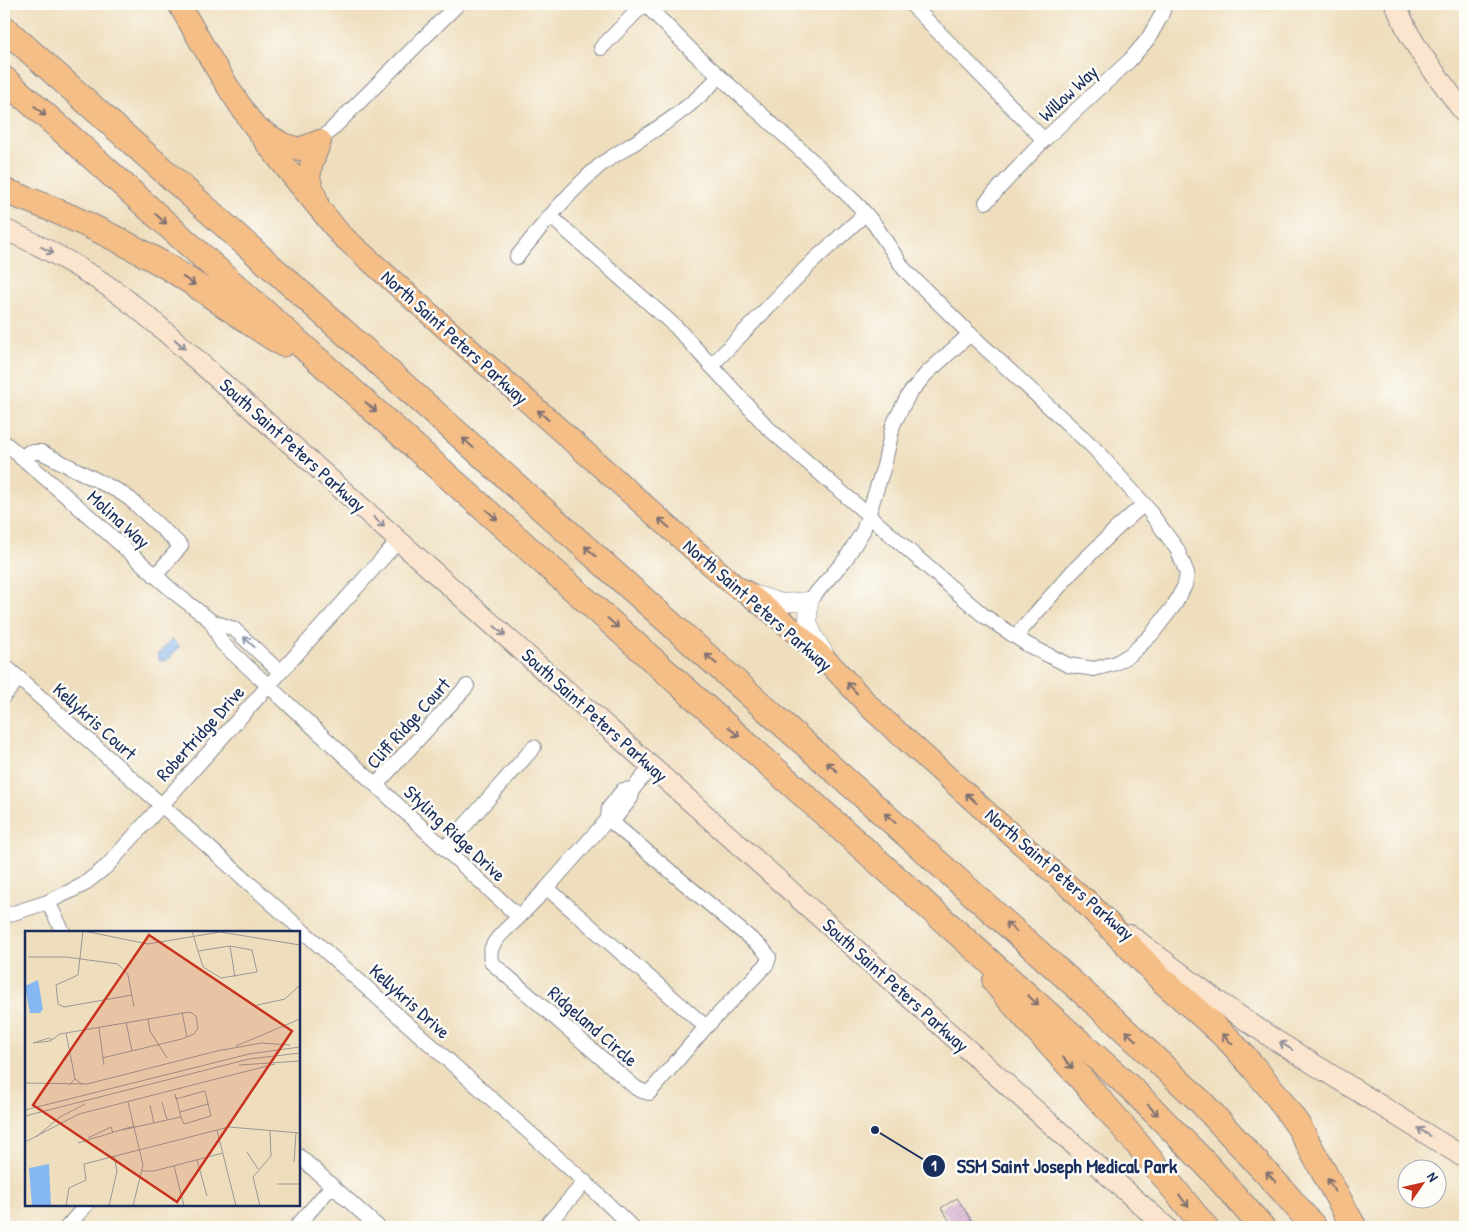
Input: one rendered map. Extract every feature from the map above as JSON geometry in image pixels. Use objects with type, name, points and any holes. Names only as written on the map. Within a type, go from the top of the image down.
[{"type":"highway","points":[[4,28],[1114,1020],[1201,1102],[1314,1227]]},
{"type":"highway","points":[[4,78],[1134,1091],[1207,1166],[1262,1227]]},
{"type":"highway","points":[[4,191],[40,203],[84,223],[167,266],[252,325],[334,375]]},
{"type":"highway","points":[[1085,901],[1164,982],[1231,1042],[1254,1068],[1299,1127],[1354,1227]]},
{"type":"highway","points":[[945,920],[1024,1018],[1068,1063],[1116,1118],[1205,1227]]},
{"type":"main road","name":"North Saint Peters Parkway","points":[[179,4],[209,58],[252,122],[287,169],[340,234],[642,505],[736,587],[746,592],[790,627],[830,664],[873,710],[1085,901],[1216,1000],[1275,1040],[1465,1158]]},
{"type":"main road","points":[[1395,4],[1409,34],[1422,55],[1465,114]]},
{"type":"main road","points":[[252,122],[266,135],[298,149],[320,141]]},
{"type":"main road","points":[[320,141],[311,165],[309,178],[320,209]]},
{"type":"main road","name":"South Saint Peters Parkway","points":[[4,229],[48,250],[90,274],[130,302],[169,334],[1166,1227]]},
{"type":"street","points":[[320,141],[458,4]]},
{"type":"street","points":[[550,216],[676,327],[768,428],[983,615],[1028,645],[1068,665],[1094,669],[1116,663],[1131,654],[1152,634],[1175,604],[1185,585],[1186,573],[1177,549],[1144,504],[1094,448],[970,334],[904,268],[866,214],[818,165],[694,54],[645,4],[601,48]]},
{"type":"street","name":"Willow Way","points":[[986,202],[1044,140],[1130,60],[1148,39],[1161,16],[1165,4]]},
{"type":"street","points":[[917,6],[1044,140]]},
{"type":"street","points":[[517,257],[550,216],[591,172],[687,108],[706,92],[720,76]]},
{"type":"street","points":[[711,366],[812,262],[866,214]]},
{"type":"street","points":[[830,664],[808,621],[809,601],[845,560],[862,531],[884,466],[893,425],[909,394],[926,374],[970,334]]},
{"type":"street","name":"Molina Way","points":[[4,442],[175,593],[211,621],[234,629],[280,672]]},
{"type":"street","points":[[22,458],[29,452],[41,452],[130,499],[181,546],[155,576]]},
{"type":"street","points":[[1016,636],[1073,571],[1144,504]]},
{"type":"street","name":"Robertridge Drive","points":[[4,916],[48,902],[83,885],[107,866],[160,804],[399,540]]},
{"type":"street","points":[[746,592],[782,604],[809,601]]},
{"type":"street","name":"Molina Way","points":[[211,621],[222,643],[268,686]]},
{"type":"street","name":"Kellykris Court","points":[[4,665],[160,804]]},
{"type":"street","points":[[4,696],[19,678]]},
{"type":"street","name":"Styling Ridge Drive","points":[[268,686],[445,848],[518,918]]},
{"type":"street","name":"Cliff Ridge Court","points":[[376,785],[467,686]]},
{"type":"street","points":[[445,848],[534,747]]},
{"type":"street","points":[[518,918],[608,819],[616,816],[631,798],[632,789],[652,766]]},
{"type":"street","name":"Kellykris Drive","points":[[160,804],[585,1182],[632,1227]]},
{"type":"street","name":"Ridgeland Circle","points":[[518,918],[490,949],[489,957],[492,963],[607,1063],[642,1091],[649,1093],[706,1027],[767,964],[769,957],[763,949],[608,819]]},
{"type":"street","points":[[547,888],[706,1027]]},
{"type":"street","points":[[48,902],[62,931]]},
{"type":"street","points":[[300,1157],[378,1227]]},
{"type":"street","points":[[545,1227],[585,1182]]},
{"type":"street","points":[[296,1227],[332,1186]]},
{"type":"street","points":[[67,1227],[85,1206]]},
{"type":"water","points":[[172,639],[180,647],[165,662],[163,660],[161,662],[157,655]]},
{"type":"building","points":[[957,1198],[976,1227],[954,1227],[941,1208]]},
{"type":"place","name":"SSM Saint Joseph Medical Park","points":[[875,1130]]}]
